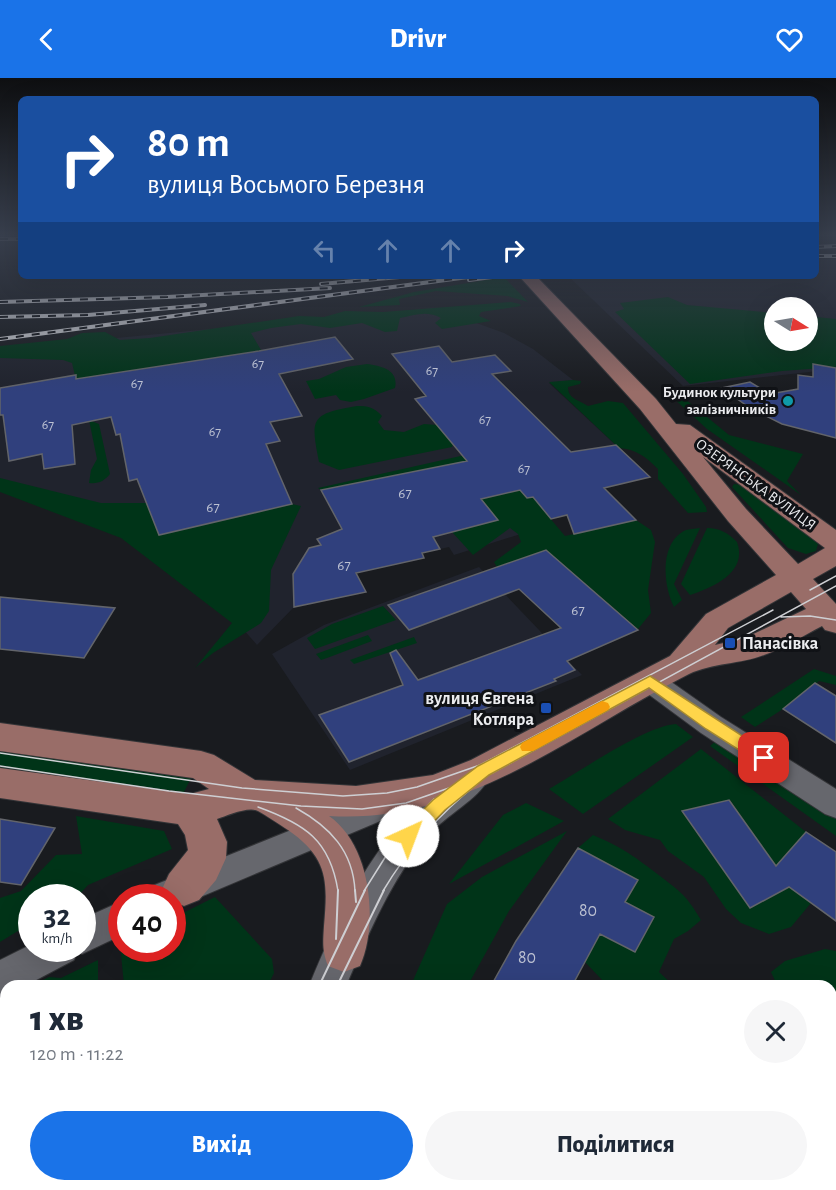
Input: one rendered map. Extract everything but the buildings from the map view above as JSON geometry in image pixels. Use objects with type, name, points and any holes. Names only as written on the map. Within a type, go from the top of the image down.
[{"type":"main road","name":"ОЗЕРЯНСЬКА ВУЛИЦЯ","points":[[538,288],[648,404],[686,454],[792,578],[832,614]]},
{"type":"main road","name":"ОЗЕРЯНСЬКА ВУЛИЦЯ","points":[[648,404],[836,543]]},
{"type":"main road","points":[[682,664],[717,621],[836,554]]},
{"type":"main road","points":[[0,783],[190,810],[253,796],[356,802],[410,795],[437,789],[484,770],[682,664],[754,647],[832,614]]},
{"type":"main road","points":[[0,737],[201,765],[253,796],[292,813],[321,832],[333,844],[347,876],[348,896],[336,968]]},
{"type":"main road","points":[[182,884],[203,864],[209,844],[203,828],[190,810]]},
{"type":"street","points":[[650,681],[711,725],[836,805]]},
{"type":"street","points":[[336,968],[380,878],[408,836],[439,805],[484,770]]},
{"type":"street","points":[[186,887],[410,795]]},
{"type":"street","points":[[0,979],[33,962]]},
{"type":"shaded area","points":[[580,288],[836,288],[836,369],[683,386]]},
{"type":"shaded area","points":[[435,308],[504,333],[533,349],[573,380],[549,383],[650,477],[508,510],[527,532],[454,555],[449,547],[422,553],[424,558],[357,573],[366,592],[294,607],[257,645],[234,619],[128,536],[0,491],[0,349]]},
{"type":"shaded area","points":[[479,567],[582,675],[350,770],[272,654],[324,625]]},
{"type":"green space","points":[[439,288],[514,288],[528,302],[507,296],[436,291],[399,299],[400,305],[359,307]]},
{"type":"green space","points":[[668,297],[687,305],[764,312],[764,351],[818,351],[818,317],[836,319],[836,367],[782,371],[690,384],[615,312],[624,309],[620,303]]},
{"type":"green space","points":[[511,302],[521,306],[481,312],[479,316],[491,321],[442,329],[435,323],[441,318],[426,314],[400,318],[397,331],[385,332],[362,323],[330,328],[301,324],[251,333],[261,350],[105,375],[84,414],[72,363],[63,360],[0,358],[0,346],[67,339],[82,333],[105,332],[120,340],[150,338],[299,316],[324,317],[345,311],[383,312]]},
{"type":"green space","points":[[367,364],[384,368],[392,373],[396,382],[395,388],[351,402],[340,400],[336,395],[315,399],[306,381],[319,379],[346,367]]},
{"type":"green space","points":[[581,381],[580,384],[568,387],[568,391],[575,399],[588,406],[608,401],[623,403],[683,474],[706,507],[707,512],[688,513],[658,479],[658,469],[654,465],[636,452],[619,448],[549,382]]},
{"type":"green space","points":[[679,394],[729,435],[803,454],[787,481],[801,495],[707,429],[670,395]]},
{"type":"green space","points":[[357,406],[371,408],[379,413],[382,416],[378,422],[384,430],[404,432],[424,424],[437,425],[453,444],[452,447],[339,470],[319,462],[315,435],[317,420],[330,412]]},
{"type":"green space","points":[[89,420],[99,424],[110,474],[96,483],[89,483],[91,470],[97,459]]},
{"type":"green space","points":[[465,455],[552,493],[549,517],[565,536],[636,520],[651,530],[655,542],[648,590],[651,613],[638,629],[546,550],[498,569],[494,562],[521,542],[518,534],[510,528],[473,555],[452,532],[497,520],[481,499],[491,496],[463,462],[321,490],[318,488]]},
{"type":"green space","points":[[0,478],[101,503],[146,503],[159,535],[292,504],[301,506],[271,570],[269,611],[261,623],[213,653],[195,668],[232,623],[121,538],[0,492]]},
{"type":"green space","points":[[734,484],[742,485],[814,540],[818,544],[816,551],[806,554],[788,548],[732,487]]},
{"type":"green space","points":[[700,528],[674,584],[682,600],[674,607],[667,588],[667,554],[677,536],[686,530]]},
{"type":"green space","points":[[707,528],[724,532],[737,542],[738,562],[727,577],[709,588],[690,595],[681,584]]},
{"type":"green space","points":[[383,606],[396,620],[315,649],[307,638],[332,624]]},
{"type":"green space","points":[[368,635],[372,641],[327,658],[321,660],[316,654]]},
{"type":"green space","points":[[414,637],[417,643],[354,664],[350,660]]},
{"type":"green space","points":[[814,669],[836,676],[836,685],[819,681],[755,727],[741,717]]},
{"type":"green space","points":[[676,724],[693,737],[583,814],[549,789],[630,741]]},
{"type":"green space","points":[[718,739],[836,819],[836,836],[710,746]]},
{"type":"green space","points":[[0,748],[192,776],[181,798],[0,772]]},
{"type":"green space","points":[[701,749],[806,832],[770,873],[811,903],[791,927],[769,934],[741,923],[726,909],[704,877],[668,851],[660,840],[625,830],[608,819]],"holes":[[[730,800],[770,858],[760,864],[781,891],[750,908],[682,812]]]},
{"type":"green space","points":[[526,803],[564,821],[449,884],[503,815]]},
{"type":"green space","points":[[76,816],[164,831],[172,849],[90,884],[28,884],[56,855],[82,854]]},
{"type":"green space","points":[[567,831],[509,911],[471,980],[413,980],[447,904],[482,877]]},
{"type":"green space","points":[[593,835],[629,853],[683,895],[701,920],[674,939],[659,972],[668,980],[602,980],[585,962],[600,934],[635,952],[654,917],[625,902],[637,880],[578,848]]},
{"type":"green space","points":[[18,892],[18,931],[0,942],[0,898]]},
{"type":"green space","points":[[215,897],[272,959],[274,973],[270,980],[124,980],[122,962],[186,962],[186,912]]},
{"type":"green space","points":[[825,949],[836,951],[836,980],[775,980],[771,972],[785,961]]},
{"type":"green space","points":[[98,960],[98,980],[43,980],[49,977],[61,978]]},
{"type":"tram line","points":[[810,590],[836,576]]},
{"type":"tram line","points":[[0,766],[169,791],[301,806],[362,809],[406,803],[492,773],[836,586]]},
{"type":"tram line","points":[[0,753],[242,788],[343,796],[387,793],[417,787],[480,765],[773,610]]},
{"type":"tram line","points":[[781,617],[810,616],[836,620]]},
{"type":"tram line","points":[[383,891],[425,833],[477,784]]},
{"type":"tram line","points":[[364,891],[396,840],[434,799]]},
{"type":"tram line","points":[[258,807],[289,820],[313,836],[329,859],[338,891]]},
{"type":"tram line","points":[[296,808],[319,823],[338,842],[350,864],[355,891]]},
{"type":"tram line","points":[[355,890],[356,902]]},
{"type":"tram line","points":[[322,980],[365,890]]},
{"type":"tram line","points":[[340,980],[384,890]]},
{"type":"tram line","points":[[336,939],[338,891]]},
{"type":"railway","points":[[0,302],[167,297],[330,288]]},
{"type":"railway","points":[[0,339],[386,288]]},
{"type":"railway","points":[[0,317],[88,315],[205,305]]},
{"type":"slow traffic","points":[[527,747],[602,707]]},
{"type":"place","name":"Будинок культури залізничників","points":[[788,401]]},
{"type":"place","name":"Панасівка","points":[[730,643]]},
{"type":"place","name":"вулиця Євгена Котляра","points":[[546,708]]},
{"type":"route","points":[[408,836],[439,805],[484,770],[650,681],[711,725],[764,758]]}]
